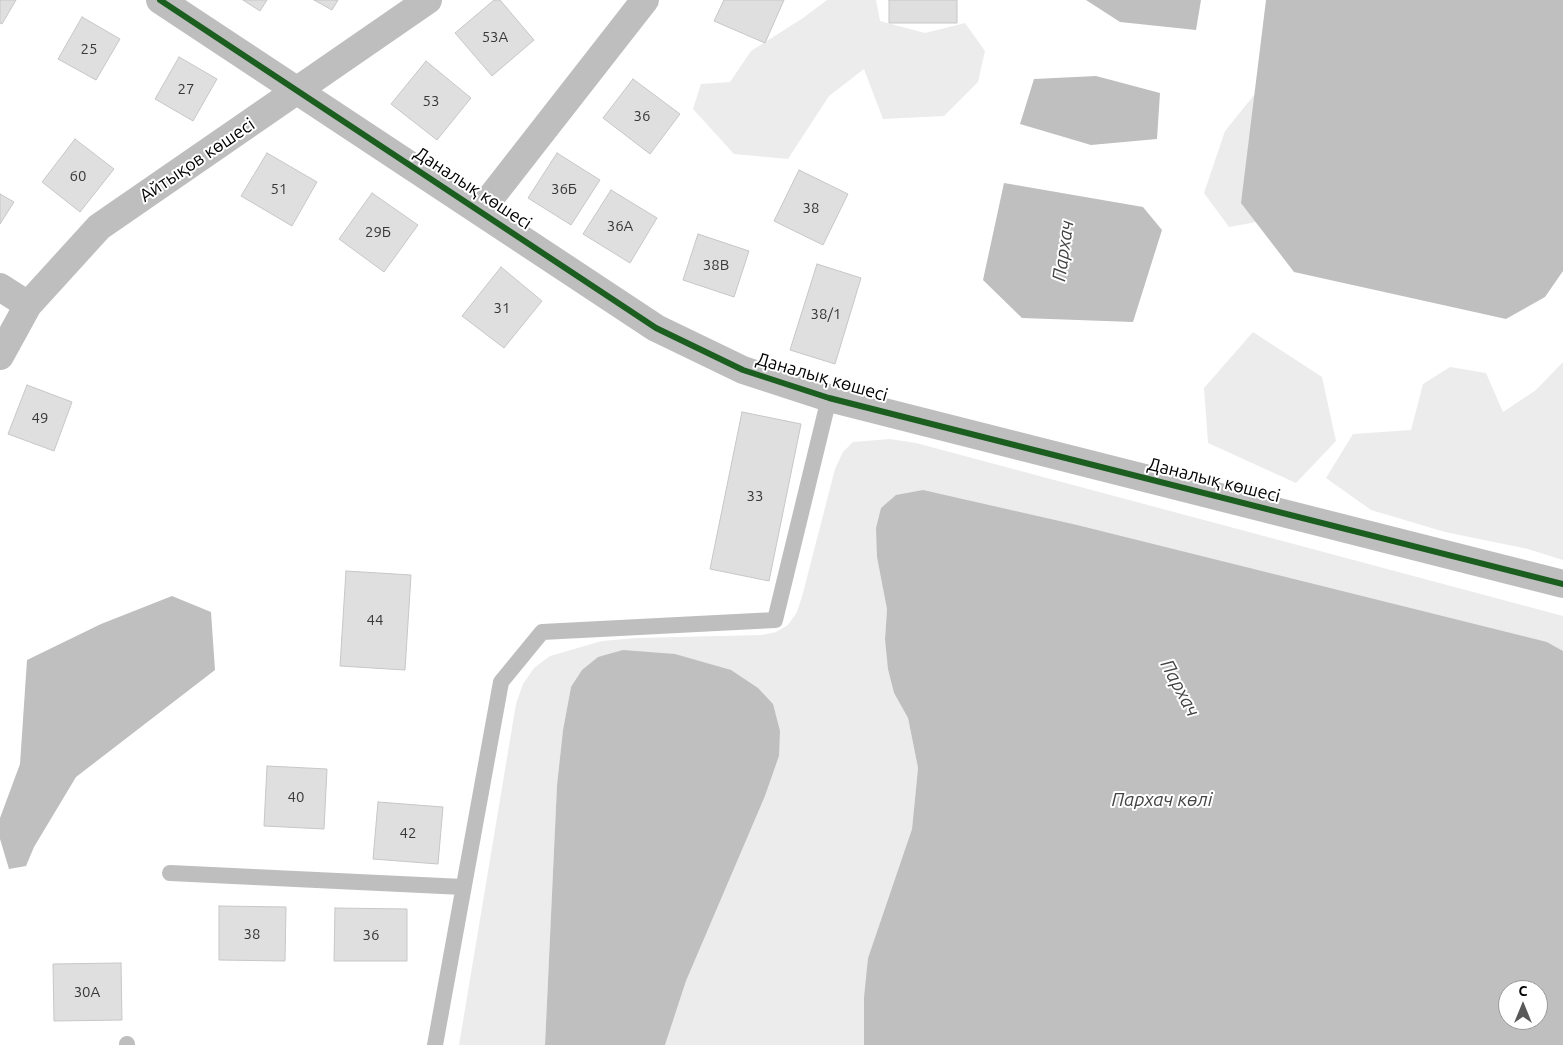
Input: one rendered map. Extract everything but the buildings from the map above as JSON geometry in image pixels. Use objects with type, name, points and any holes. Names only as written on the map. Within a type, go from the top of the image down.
[{"type":"street","name":"Даналық көшесі","points":[[160,0],[481,210],[656,328],[743,370],[829,398],[1563,584]]},
{"type":"street","name":"Айтықов көшесі","points":[[0,356],[28,306],[99,227],[428,0]]},
{"type":"street","points":[[481,210],[645,0]]},
{"type":"street","points":[[0,287],[28,306]]},
{"type":"lane","points":[[435,1045],[501,682],[542,632],[774,620],[829,398]]},
{"type":"lane","points":[[170,873],[463,887]]},
{"type":"shaded area","points":[[827,0],[876,0],[880,21],[925,33],[965,23],[985,51],[978,82],[944,116],[883,119],[864,69],[829,96],[788,159],[734,154],[693,109],[701,84],[730,82],[751,51],[803,18]]},
{"type":"shaded area","points":[[1263,84],[1284,217],[1229,227],[1204,193],[1225,131]]},
{"type":"shaded area","points":[[1253,332],[1322,377],[1336,441],[1296,483],[1208,443],[1204,388]]},
{"type":"shaded area","points":[[1563,362],[1563,560],[1528,549],[1445,532],[1371,510],[1326,478],[1353,434],[1411,430],[1423,384],[1450,367],[1486,373],[1503,412],[1536,390]]},
{"type":"shaded area","points":[[890,439],[916,443],[1563,616],[1563,651],[1547,642],[877,557],[887,609],[885,639],[894,693],[908,718],[918,768],[912,829],[868,958],[864,1045],[665,1045],[686,981],[765,796],[779,756],[571,687],[563,730],[557,785],[545,1045],[459,1045],[516,704],[523,684],[534,668],[550,656],[602,641],[636,638],[762,635],[776,632],[788,625],[797,612],[835,469],[843,452],[853,442]]},
{"type":"water","points":[[1086,0],[1201,0],[1196,30],[1120,22]]},
{"type":"water","points":[[1266,0],[1563,0],[1563,271],[1545,297],[1506,319],[1294,272],[1241,203]]},
{"type":"water","points":[[1096,76],[1160,93],[1157,139],[1091,145],[1020,124],[1034,79]]},
{"type":"water","name":"Пархач","points":[[1004,183],[1143,207],[1162,230],[1133,322],[1022,318],[983,280]]},
{"type":"water","name":"Пархач көлі","points":[[923,490],[1077,525],[1547,642],[1563,651],[1563,1045],[864,1045],[864,998],[868,958],[912,829],[918,768],[908,718],[894,693],[888,669],[885,639],[887,609],[877,557],[876,528],[881,508],[896,495]]},
{"type":"water","points":[[172,596],[211,612],[215,670],[76,777],[34,847],[26,866],[9,869],[0,839],[0,818],[20,764],[27,660],[101,624]]},
{"type":"water","points":[[623,650],[675,654],[731,670],[758,688],[773,704],[780,731],[779,756],[765,796],[686,981],[665,1045],[545,1045],[557,785],[563,730],[571,687],[582,670],[598,657]]},
{"type":"cycle path","points":[[160,0],[656,328],[743,370],[829,398],[1563,584]]}]
